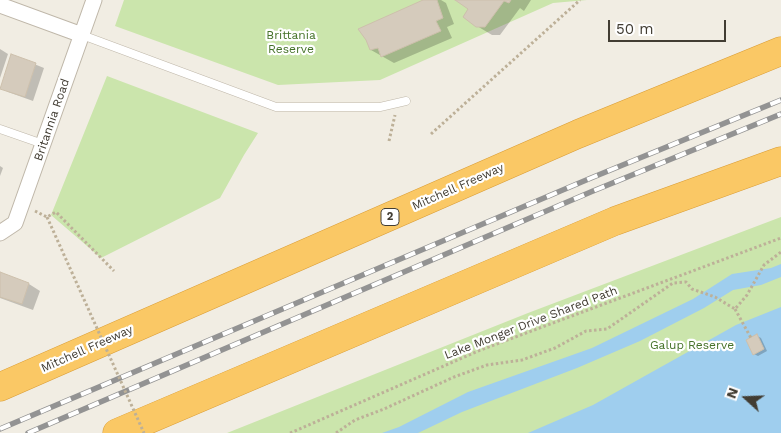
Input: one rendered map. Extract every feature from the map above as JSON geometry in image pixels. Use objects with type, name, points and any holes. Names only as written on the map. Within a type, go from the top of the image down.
[{"type":"highway","name":"Mitchell Freeway","points":[[0,387],[578,134],[781,51]]},
{"type":"highway","points":[[117,433],[615,222],[781,160]]},
{"type":"street","name":"Britannia Road","points":[[0,233],[15,223],[94,0]]},
{"type":"street","points":[[0,5],[82,35]]},
{"type":"lane","points":[[82,35],[276,107],[380,107],[406,101]]},
{"type":"lane","points":[[0,128],[43,144]]},
{"type":"path","points":[[431,134],[580,0]]},
{"type":"path","points":[[389,141],[397,103]]},
{"type":"path","points":[[114,271],[56,212],[46,217],[144,433]]},
{"type":"path","name":"Lake Monger Drive Shared Path","points":[[290,433],[478,351],[781,238]]},
{"type":"path","points":[[735,309],[747,295],[764,265],[781,252]]},
{"type":"path","points":[[336,433],[355,420],[454,377],[487,365],[522,360],[555,348],[586,331],[607,329],[673,283],[686,282],[692,289],[716,297],[735,309],[751,338]]},
{"type":"green space","name":"Brittania Reserve","points":[[124,0],[587,0],[553,3],[380,80],[278,85],[115,26]]},
{"type":"green space","points":[[107,76],[258,133],[220,198],[101,258],[51,215]]},
{"type":"green space","name":"Galup Reserve","points":[[781,217],[781,433],[227,433],[528,313]]},
{"type":"water","points":[[781,264],[781,277],[761,285],[733,290],[704,308],[640,341],[577,368],[462,412],[418,433],[382,433],[399,427],[468,392],[592,348],[693,299],[732,274],[771,268]]},
{"type":"water","points":[[781,307],[781,433],[528,433],[593,405],[736,325]]},
{"type":"building","points":[[423,0],[437,0],[443,18],[436,21],[441,31],[381,57],[378,48],[370,50],[358,29]]},
{"type":"building","points":[[455,0],[511,0],[509,3],[504,1],[485,27],[476,27],[463,17],[468,9]]},
{"type":"building","points":[[11,54],[36,63],[25,97],[0,89]]},
{"type":"building","points":[[0,272],[29,283],[22,304],[0,297]]},
{"type":"building","points":[[757,334],[764,349],[753,355],[746,340]]},
{"type":"railway","points":[[0,429],[591,178],[781,100]]},
{"type":"railway","points":[[28,433],[593,191],[781,114]]}]
